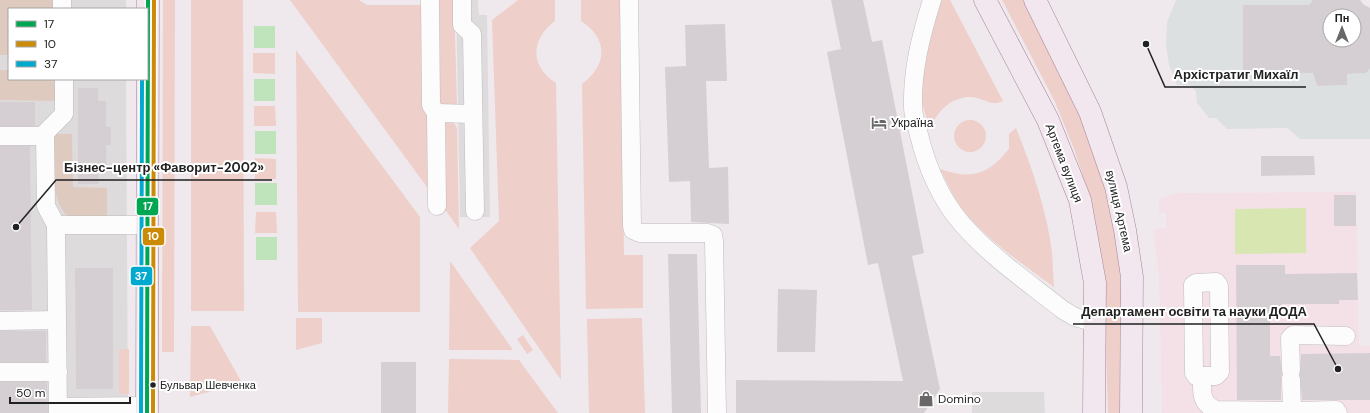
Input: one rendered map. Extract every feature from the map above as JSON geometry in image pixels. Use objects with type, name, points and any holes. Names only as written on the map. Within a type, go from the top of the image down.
[{"type":"main road","name":"Артема вулиця","points":[[985,0],[1048,120],[1080,200],[1094,283],[1094,413]]},
{"type":"main road","name":"вулиця Артема","points":[[1035,0],[1090,112],[1116,187],[1125,230],[1132,277],[1131,413]]},
{"type":"main road","points":[[147,410],[148,80]]},
{"type":"lane","points":[[430,0],[431,105],[436,113],[437,206]]},
{"type":"lane","points":[[462,0],[462,25],[472,34],[475,210]]},
{"type":"lane","points":[[629,0],[632,226],[634,230],[640,233],[708,233],[713,235],[717,413]]},
{"type":"lane","points":[[932,0],[921,36],[914,72],[913,108],[923,151],[938,190],[962,224],[986,248],[1062,310],[1075,317],[1095,323]]},
{"type":"lane","points":[[64,80],[64,114],[45,133],[46,206],[56,225],[58,410],[147,410]]},
{"type":"lane","points":[[436,113],[473,114]]},
{"type":"lane","points":[[0,136],[45,136]]},
{"type":"lane","points":[[56,225],[147,225]]},
{"type":"lane","points":[[1216,282],[1219,286],[1220,372],[1216,376],[1202,377],[1194,374],[1193,285],[1196,283],[1216,282]]},
{"type":"lane","points":[[0,321],[57,320]]},
{"type":"lane","points":[[1292,410],[1290,338],[1293,335],[1346,336]]},
{"type":"lane","points":[[0,372],[58,372]]},
{"type":"lane","points":[[1202,377],[1202,394],[1204,401],[1209,407],[1216,410],[1336,410],[1338,413]]},
{"type":"shaded area","points":[[0,0],[126,0],[126,8],[8,8],[8,80],[126,80],[128,413],[0,413]]},
{"type":"shaded area","points":[[0,0],[59,0],[59,8],[8,8],[8,55],[0,55]]},
{"type":"shaded area","points":[[163,0],[175,0],[174,352],[162,352]]},
{"type":"shaded area","points":[[191,0],[243,0],[244,311],[191,311]]},
{"type":"shaded area","points":[[290,0],[359,0],[367,5],[424,5],[435,198]]},
{"type":"shaded area","points":[[434,0],[454,0],[457,104],[447,107],[439,105]]},
{"type":"shaded area","points":[[456,0],[478,0],[479,15],[487,15],[490,217],[460,217]]},
{"type":"shaded area","points":[[518,0],[555,0],[555,21],[541,36],[537,44],[536,53],[541,69],[556,83],[561,380],[470,248],[499,221],[492,20]]},
{"type":"shaded area","points":[[581,0],[620,0],[624,255],[643,255],[643,308],[586,309],[582,84],[591,77],[597,69],[601,52],[600,43],[596,35],[581,21]]},
{"type":"shaded area","points":[[942,0],[950,0],[1003,101],[992,103],[974,97],[955,100],[937,115],[930,126],[923,104],[922,94],[924,61],[936,14]]},
{"type":"shaded area","points":[[1002,0],[1023,0],[1061,71],[1090,136],[1109,196],[1119,257],[1122,307],[1123,413],[1108,413],[1105,319],[1091,201],[1074,149],[1055,102]]},
{"type":"shaded area","points":[[1176,0],[1313,0],[1309,5],[1243,5],[1243,73],[1313,73],[1317,86],[1347,85],[1347,74],[1366,73],[1370,69],[1370,139],[1300,139],[1287,128],[1227,129],[1216,118],[1209,118],[1197,103],[1196,91],[1190,85],[1177,85],[1169,65],[1166,44],[1167,22]]},
{"type":"shaded area","points":[[254,26],[275,26],[275,48],[254,48]]},
{"type":"shaded area","points":[[296,50],[420,217],[420,312],[298,312]]},
{"type":"shaded area","points":[[253,53],[275,53],[275,74],[253,73]]},
{"type":"shaded area","points":[[0,70],[8,70],[8,80],[61,80],[61,101],[0,100]]},
{"type":"shaded area","points":[[254,79],[275,79],[275,101],[254,101]]},
{"type":"shaded area","points":[[254,106],[275,106],[276,126],[254,126]]},
{"type":"shaded area","points":[[967,120],[973,120],[983,127],[986,136],[985,142],[979,149],[973,152],[967,152],[957,145],[954,139],[954,133],[961,123]]},
{"type":"shaded area","points":[[443,121],[452,122],[457,128],[459,229],[441,204]]},
{"type":"shaded area","points":[[1016,128],[1028,158],[1047,221],[1052,253],[1054,287],[1008,253],[976,225],[958,204],[940,169],[961,174],[979,173],[986,170],[994,165],[1009,149],[1009,134]]},
{"type":"shaded area","points":[[255,131],[276,131],[276,154],[255,154]]},
{"type":"shaded area","points":[[49,134],[72,134],[73,187],[107,188],[107,219],[76,219],[66,214],[60,205],[53,181]]},
{"type":"shaded area","points":[[255,158],[276,159],[276,179],[255,179]]},
{"type":"shaded area","points":[[255,183],[277,183],[277,205],[255,205]]},
{"type":"shaded area","points":[[1356,192],[1359,346],[1370,346],[1370,413],[1162,413],[1159,275],[1153,229],[1166,228],[1166,213],[1159,213],[1159,199],[1178,193]]},
{"type":"shaded area","points":[[1306,208],[1306,253],[1235,254],[1235,209]]},
{"type":"shaded area","points":[[256,212],[276,212],[277,233],[255,233]]},
{"type":"shaded area","points":[[256,237],[277,237],[277,260],[256,260]]},
{"type":"shaded area","points":[[450,261],[513,350],[449,350]]},
{"type":"shaded area","points":[[296,318],[322,318],[322,343],[296,350]]},
{"type":"shaded area","points":[[642,318],[645,413],[589,413],[587,319]]},
{"type":"shaded area","points":[[191,326],[210,326],[242,383],[190,397]]},
{"type":"shaded area","points":[[523,335],[533,350],[527,354],[517,339]]},
{"type":"shaded area","points":[[119,349],[129,349],[129,394],[119,394]]},
{"type":"shaded area","points":[[449,359],[519,360],[558,413],[448,413]]},
{"type":"shaded area","points":[[972,392],[1044,392],[1045,413],[972,413]]},
{"type":"building","points":[[831,0],[863,0],[872,42],[882,40],[924,253],[912,256],[940,389],[924,413],[736,413],[736,380],[903,381],[878,263],[868,265],[827,52],[841,49]]},
{"type":"building","points":[[1313,0],[1360,0],[1363,4],[1370,8],[1370,69],[1366,73],[1347,74],[1347,85],[1317,86],[1313,73],[1243,73],[1243,5],[1309,5]]},
{"type":"building","points":[[725,24],[727,81],[706,81],[709,168],[728,167],[729,224],[691,222],[690,181],[669,182],[665,67],[686,66],[685,25]]},
{"type":"building","points":[[78,88],[98,88],[98,101],[106,101],[106,127],[111,127],[111,145],[106,145],[107,173],[98,173],[99,184],[78,184]]},
{"type":"building","points":[[0,102],[35,102],[35,126],[0,126]]},
{"type":"building","points":[[0,146],[30,146],[32,310],[0,310]]},
{"type":"building","points":[[1261,156],[1314,156],[1315,175],[1261,176]]},
{"type":"building","points":[[1334,195],[1356,195],[1356,226],[1334,226]]},
{"type":"building","points":[[668,254],[697,254],[701,413],[672,413]]},
{"type":"building","points":[[1236,265],[1285,265],[1285,274],[1357,273],[1358,300],[1339,300],[1339,304],[1282,304],[1282,315],[1270,315],[1270,356],[1280,356],[1282,374],[1281,400],[1237,400]]},
{"type":"building","points":[[75,268],[113,268],[113,389],[76,389]]},
{"type":"building","points":[[778,289],[817,290],[815,352],[777,352]]},
{"type":"building","points":[[0,331],[46,331],[46,362],[0,362]]},
{"type":"building","points":[[1370,353],[1370,400],[1302,400],[1300,375],[1301,354]]},
{"type":"building","points":[[381,362],[416,362],[416,413],[381,413]]},
{"type":"building","points":[[0,382],[47,382],[48,413],[0,413]]},
{"type":"transit line","name":"17","points":[[148,0],[148,8]]},
{"type":"transit line","name":"10","points":[[153,413],[154,0]]},
{"type":"transit line","name":"37","points":[[141,413],[142,80]]},
{"type":"transit line","name":"17","points":[[147,413],[148,80]]},
{"type":"place","name":"Архістратиг Михаїл","points":[[1146,44]]},
{"type":"place","name":"Україна","points":[[879,123]]},
{"type":"place","name":"Бізнес-центр «Фаворит-2002»","points":[[16,227]]},
{"type":"place","name":"Департамент освіти та науки ДОДА","points":[[1338,369]]},
{"type":"place","name":"Бульвар Шевченка","points":[[153,385]]},
{"type":"place","name":"Domino","points":[[926,399]]}]
